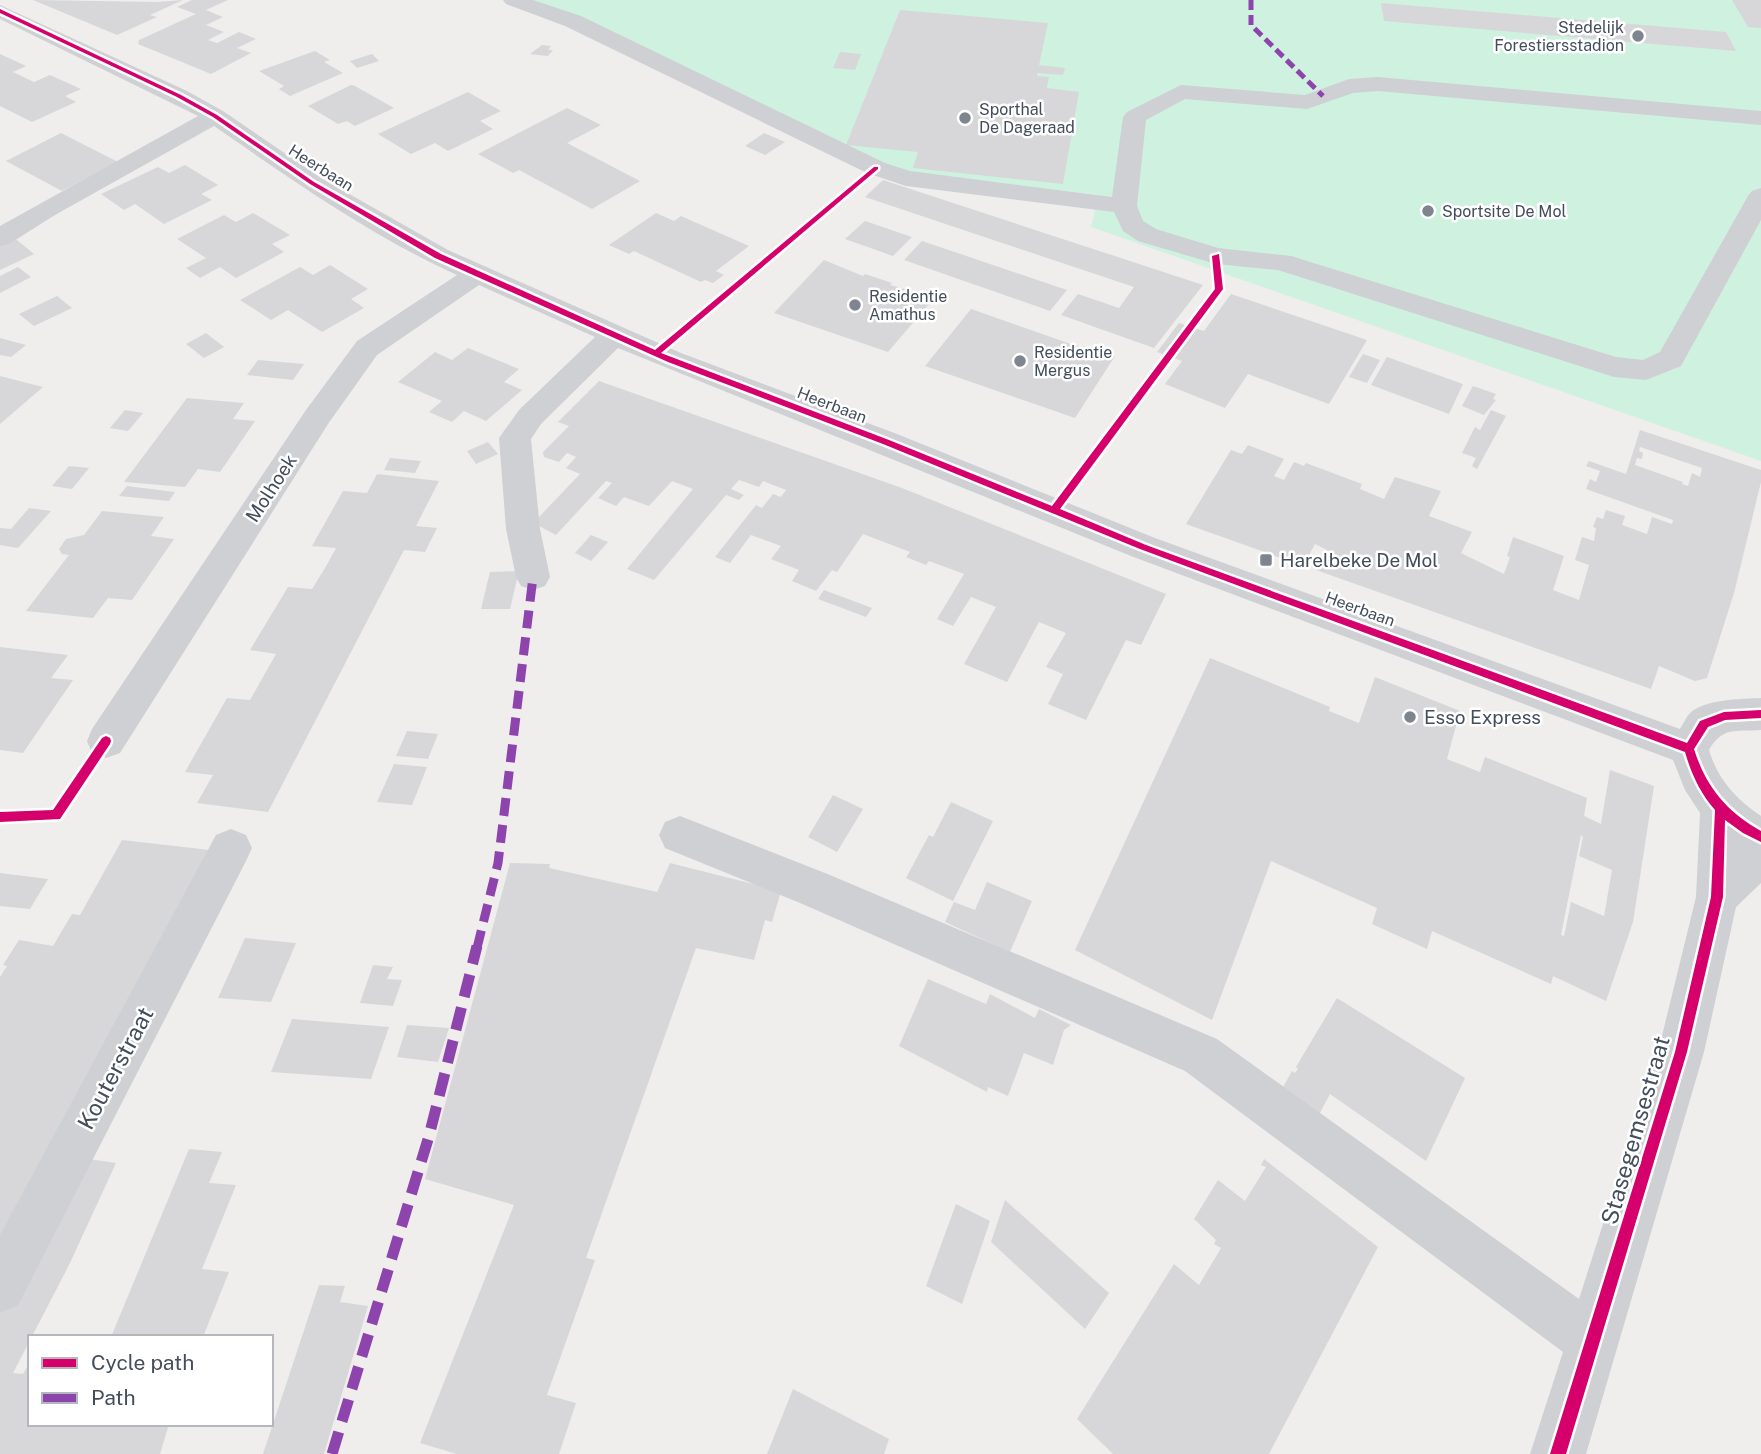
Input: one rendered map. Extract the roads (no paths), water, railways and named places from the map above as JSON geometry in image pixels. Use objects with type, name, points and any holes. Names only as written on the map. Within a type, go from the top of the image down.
[{"type":"street","points":[[513,0],[573,21],[886,172],[906,178],[1124,206]]},
{"type":"street","name":"Heerbaan","points":[[3,15],[136,74],[215,116],[313,183],[438,256],[614,335],[1143,547],[1689,749]]},
{"type":"street","points":[[1761,118],[1378,84],[1349,86],[1307,102],[1181,92],[1135,117],[1124,206],[1132,225],[1176,245],[1216,256],[1281,262],[1614,367],[1646,370],[1671,359],[1761,196]]},
{"type":"street","points":[[0,238],[46,209],[215,116]]},
{"type":"street","name":"Molhoek","points":[[106,741],[317,417],[367,348],[477,274]]},
{"type":"street","points":[[533,577],[523,529],[515,438],[530,417],[614,335]]},
{"type":"street","points":[[1761,713],[1724,716],[1704,724],[1689,749],[1705,791],[1720,811],[1761,836]]},
{"type":"street","name":"Stasegemsestraat","points":[[1570,1448],[1594,1342],[1681,1052],[1717,897],[1720,811]]},
{"type":"street","points":[[680,835],[815,889],[1201,1055],[1594,1342]]},
{"type":"street","name":"Kouterstraat","points":[[0,1287],[230,848]]},
{"type":"street","points":[[1717,897],[1761,855]]},
{"type":"place","name":"Stedelijk Forestiersstadion","points":[[1638,36]]},
{"type":"place","name":"Sporthal De Dageraad","points":[[965,118]]},
{"type":"place","name":"Sportsite De Mol","points":[[1428,211]]},
{"type":"place","name":"Residentie Amathus","points":[[855,305]]},
{"type":"place","name":"Residentie Mergus","points":[[1020,361]]},
{"type":"place","name":"Harelbeke De Mol","points":[[1266,560]]},
{"type":"place","name":"Esso Express","points":[[1410,717]]}]
